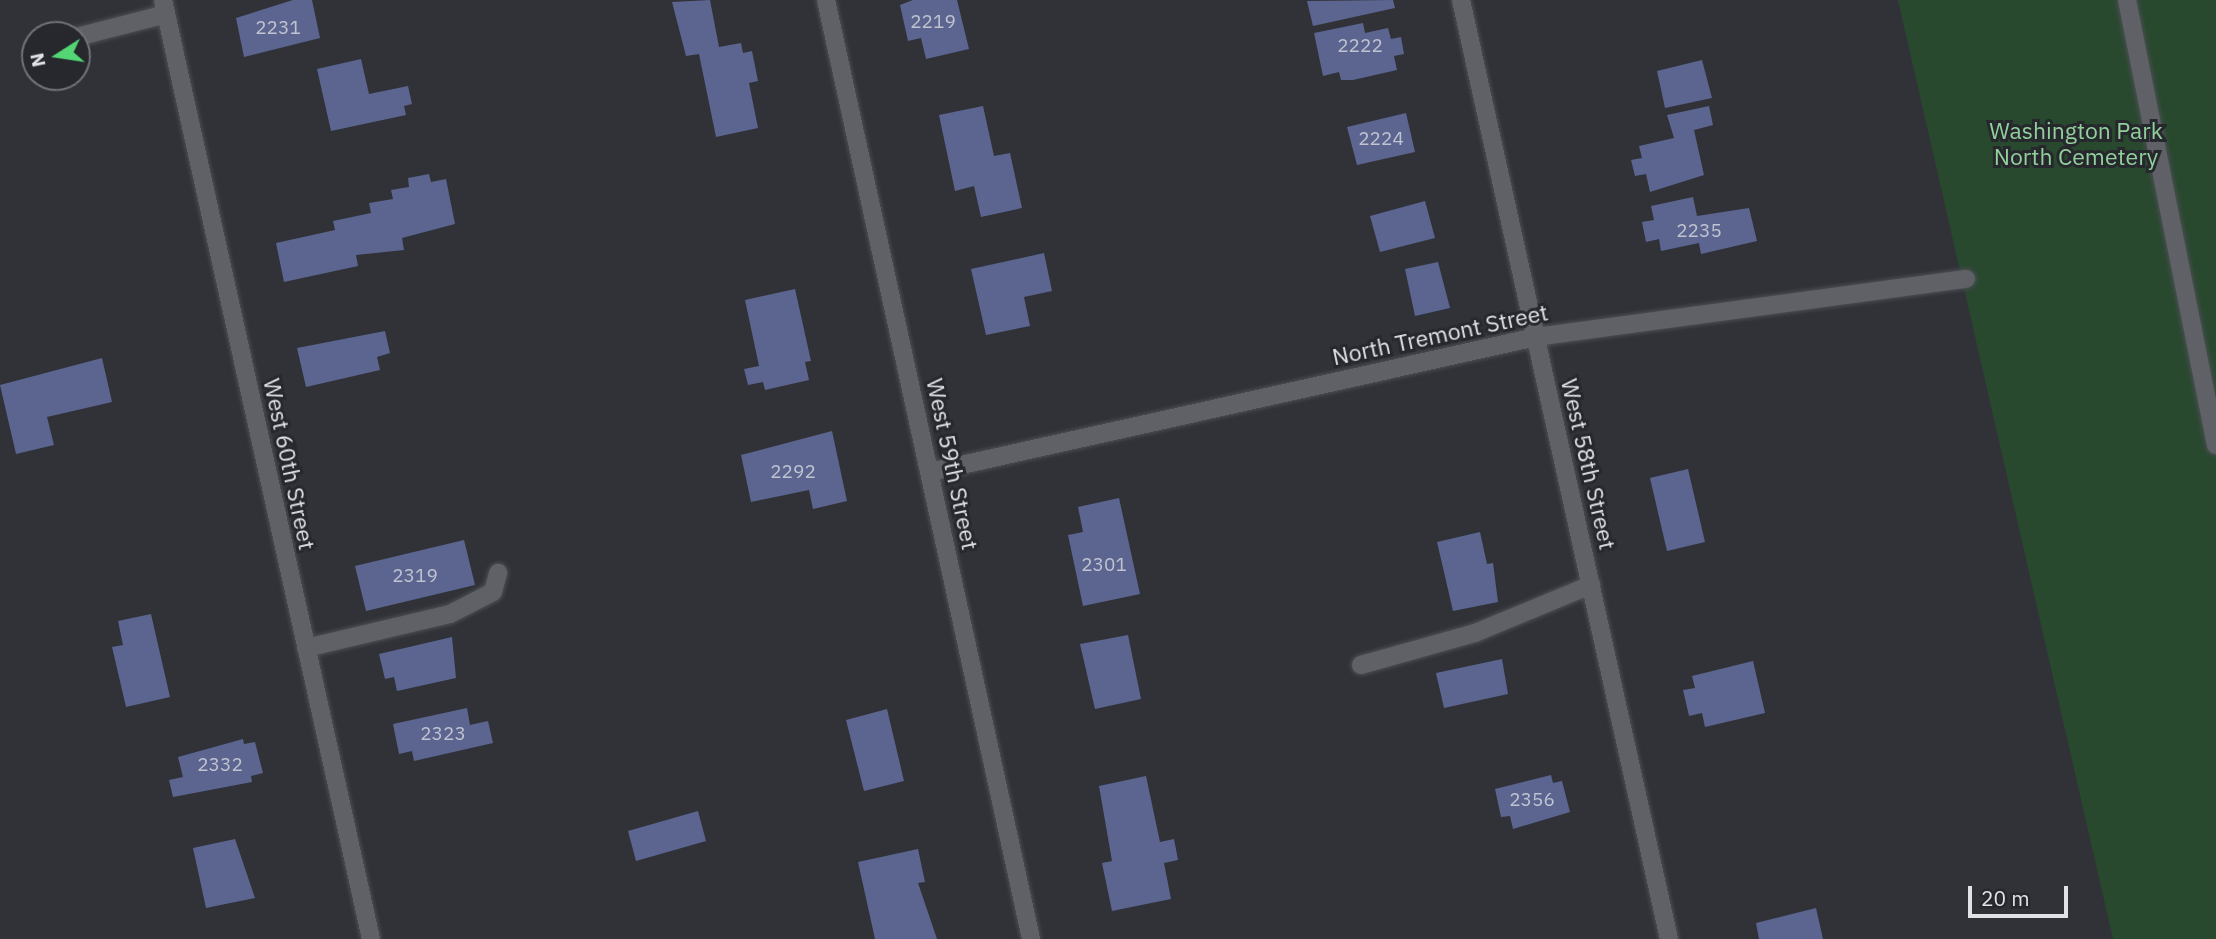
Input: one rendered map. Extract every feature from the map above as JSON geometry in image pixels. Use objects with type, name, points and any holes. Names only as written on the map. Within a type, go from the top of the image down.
[{"type":"street","name":"West 59th Street","points":[[826,0],[1031,939]]},
{"type":"street","name":"West 58th Street","points":[[1461,0],[1669,939]]},
{"type":"street","points":[[2127,0],[2216,445]]},
{"type":"street","points":[[91,32],[164,7]]},
{"type":"street","name":"West 60th Street","points":[[164,7],[371,939]]},
{"type":"street","name":"North Tremont Street","points":[[930,472],[1536,337],[1966,279]]},
{"type":"street","points":[[306,648],[450,614],[493,592],[498,573]]},
{"type":"street","points":[[1361,665],[1475,633],[1591,585]]},
{"type":"green space","name":"Washington Park North Cemetery","points":[[1898,0],[2216,0],[2216,939],[2113,939]]},
{"type":"building","points":[[293,0],[312,0],[320,38],[244,57],[236,18]]},
{"type":"building","points":[[710,0],[719,47],[741,43],[743,53],[752,51],[758,81],[749,83],[758,128],[716,137],[699,54],[686,56],[672,2]]},
{"type":"building","points":[[913,0],[957,0],[969,49],[926,59],[921,38],[908,41],[900,5]]},
{"type":"building","points":[[1393,0],[1395,8],[1313,26],[1307,1]]},
{"type":"building","points":[[1363,23],[1365,33],[1388,28],[1391,39],[1401,37],[1404,54],[1394,56],[1397,70],[1353,80],[1341,80],[1339,72],[1323,76],[1314,33]]},
{"type":"building","points":[[361,59],[369,94],[408,86],[412,104],[404,106],[406,115],[331,131],[317,69]]},
{"type":"building","points":[[1702,60],[1712,98],[1665,108],[1657,71]]},
{"type":"building","points":[[983,106],[994,156],[1010,153],[1022,208],[981,217],[974,186],[955,191],[939,115]]},
{"type":"building","points":[[1709,106],[1713,125],[1694,130],[1704,175],[1650,192],[1646,174],[1635,176],[1631,160],[1642,158],[1639,146],[1674,138],[1667,115]]},
{"type":"building","points":[[1406,113],[1415,152],[1357,165],[1347,127]]},
{"type":"building","points":[[429,174],[431,182],[446,179],[455,224],[402,238],[404,250],[356,255],[358,266],[284,282],[276,243],[335,230],[333,221],[371,213],[369,203],[393,199],[391,190],[409,187],[408,178]]},
{"type":"building","points":[[1693,197],[1697,216],[1749,208],[1757,241],[1701,254],[1699,243],[1661,251],[1659,239],[1646,242],[1642,222],[1654,220],[1651,206]]},
{"type":"building","points":[[1425,201],[1435,238],[1380,252],[1370,216]]},
{"type":"building","points":[[1044,253],[1052,291],[1024,297],[1030,326],[986,335],[971,269]]},
{"type":"building","points":[[1438,262],[1450,308],[1415,316],[1405,269]]},
{"type":"building","points":[[795,289],[811,361],[805,362],[809,380],[765,390],[763,382],[748,385],[744,369],[759,366],[745,300]]},
{"type":"building","points":[[385,331],[390,353],[377,357],[380,370],[306,387],[297,348]]},
{"type":"building","points":[[102,358],[112,402],[47,417],[54,445],[16,454],[0,385]]},
{"type":"building","points":[[832,431],[847,501],[813,509],[809,490],[751,502],[741,455]]},
{"type":"building","points":[[1688,469],[1705,542],[1667,551],[1650,478]]},
{"type":"building","points":[[1119,498],[1140,594],[1083,606],[1068,535],[1083,532],[1078,507]]},
{"type":"building","points":[[1480,532],[1487,564],[1493,563],[1498,602],[1453,611],[1437,542]]},
{"type":"building","points":[[464,540],[475,585],[366,611],[355,566]]},
{"type":"building","points":[[151,614],[170,697],[126,707],[112,647],[123,645],[118,621]]},
{"type":"building","points":[[1128,635],[1141,699],[1095,709],[1080,644]]},
{"type":"building","points":[[452,637],[456,678],[397,691],[394,677],[385,679],[379,654]]},
{"type":"building","points":[[1502,659],[1508,694],[1444,708],[1436,673]]},
{"type":"building","points":[[1753,661],[1765,713],[1705,727],[1702,713],[1689,716],[1683,690],[1695,688],[1692,676]]},
{"type":"building","points":[[467,708],[470,725],[488,721],[493,743],[414,761],[412,751],[399,754],[393,724]]},
{"type":"building","points":[[887,709],[904,781],[864,791],[846,720]]},
{"type":"building","points":[[243,739],[244,744],[255,742],[263,773],[251,776],[252,782],[173,797],[169,780],[183,777],[178,757]]},
{"type":"building","points":[[1551,775],[1553,783],[1562,781],[1570,812],[1513,829],[1510,816],[1501,817],[1495,789]]},
{"type":"building","points":[[1146,776],[1160,842],[1174,839],[1178,860],[1164,863],[1171,899],[1112,911],[1102,863],[1112,861],[1099,786]]},
{"type":"building","points":[[698,811],[706,841],[636,861],[628,831]]},
{"type":"building","points":[[235,839],[255,898],[206,908],[193,848]]},
{"type":"building","points":[[918,849],[925,882],[918,883],[937,939],[875,939],[858,862]]},
{"type":"building","points":[[1816,908],[1823,939],[1759,939],[1756,923]]}]
